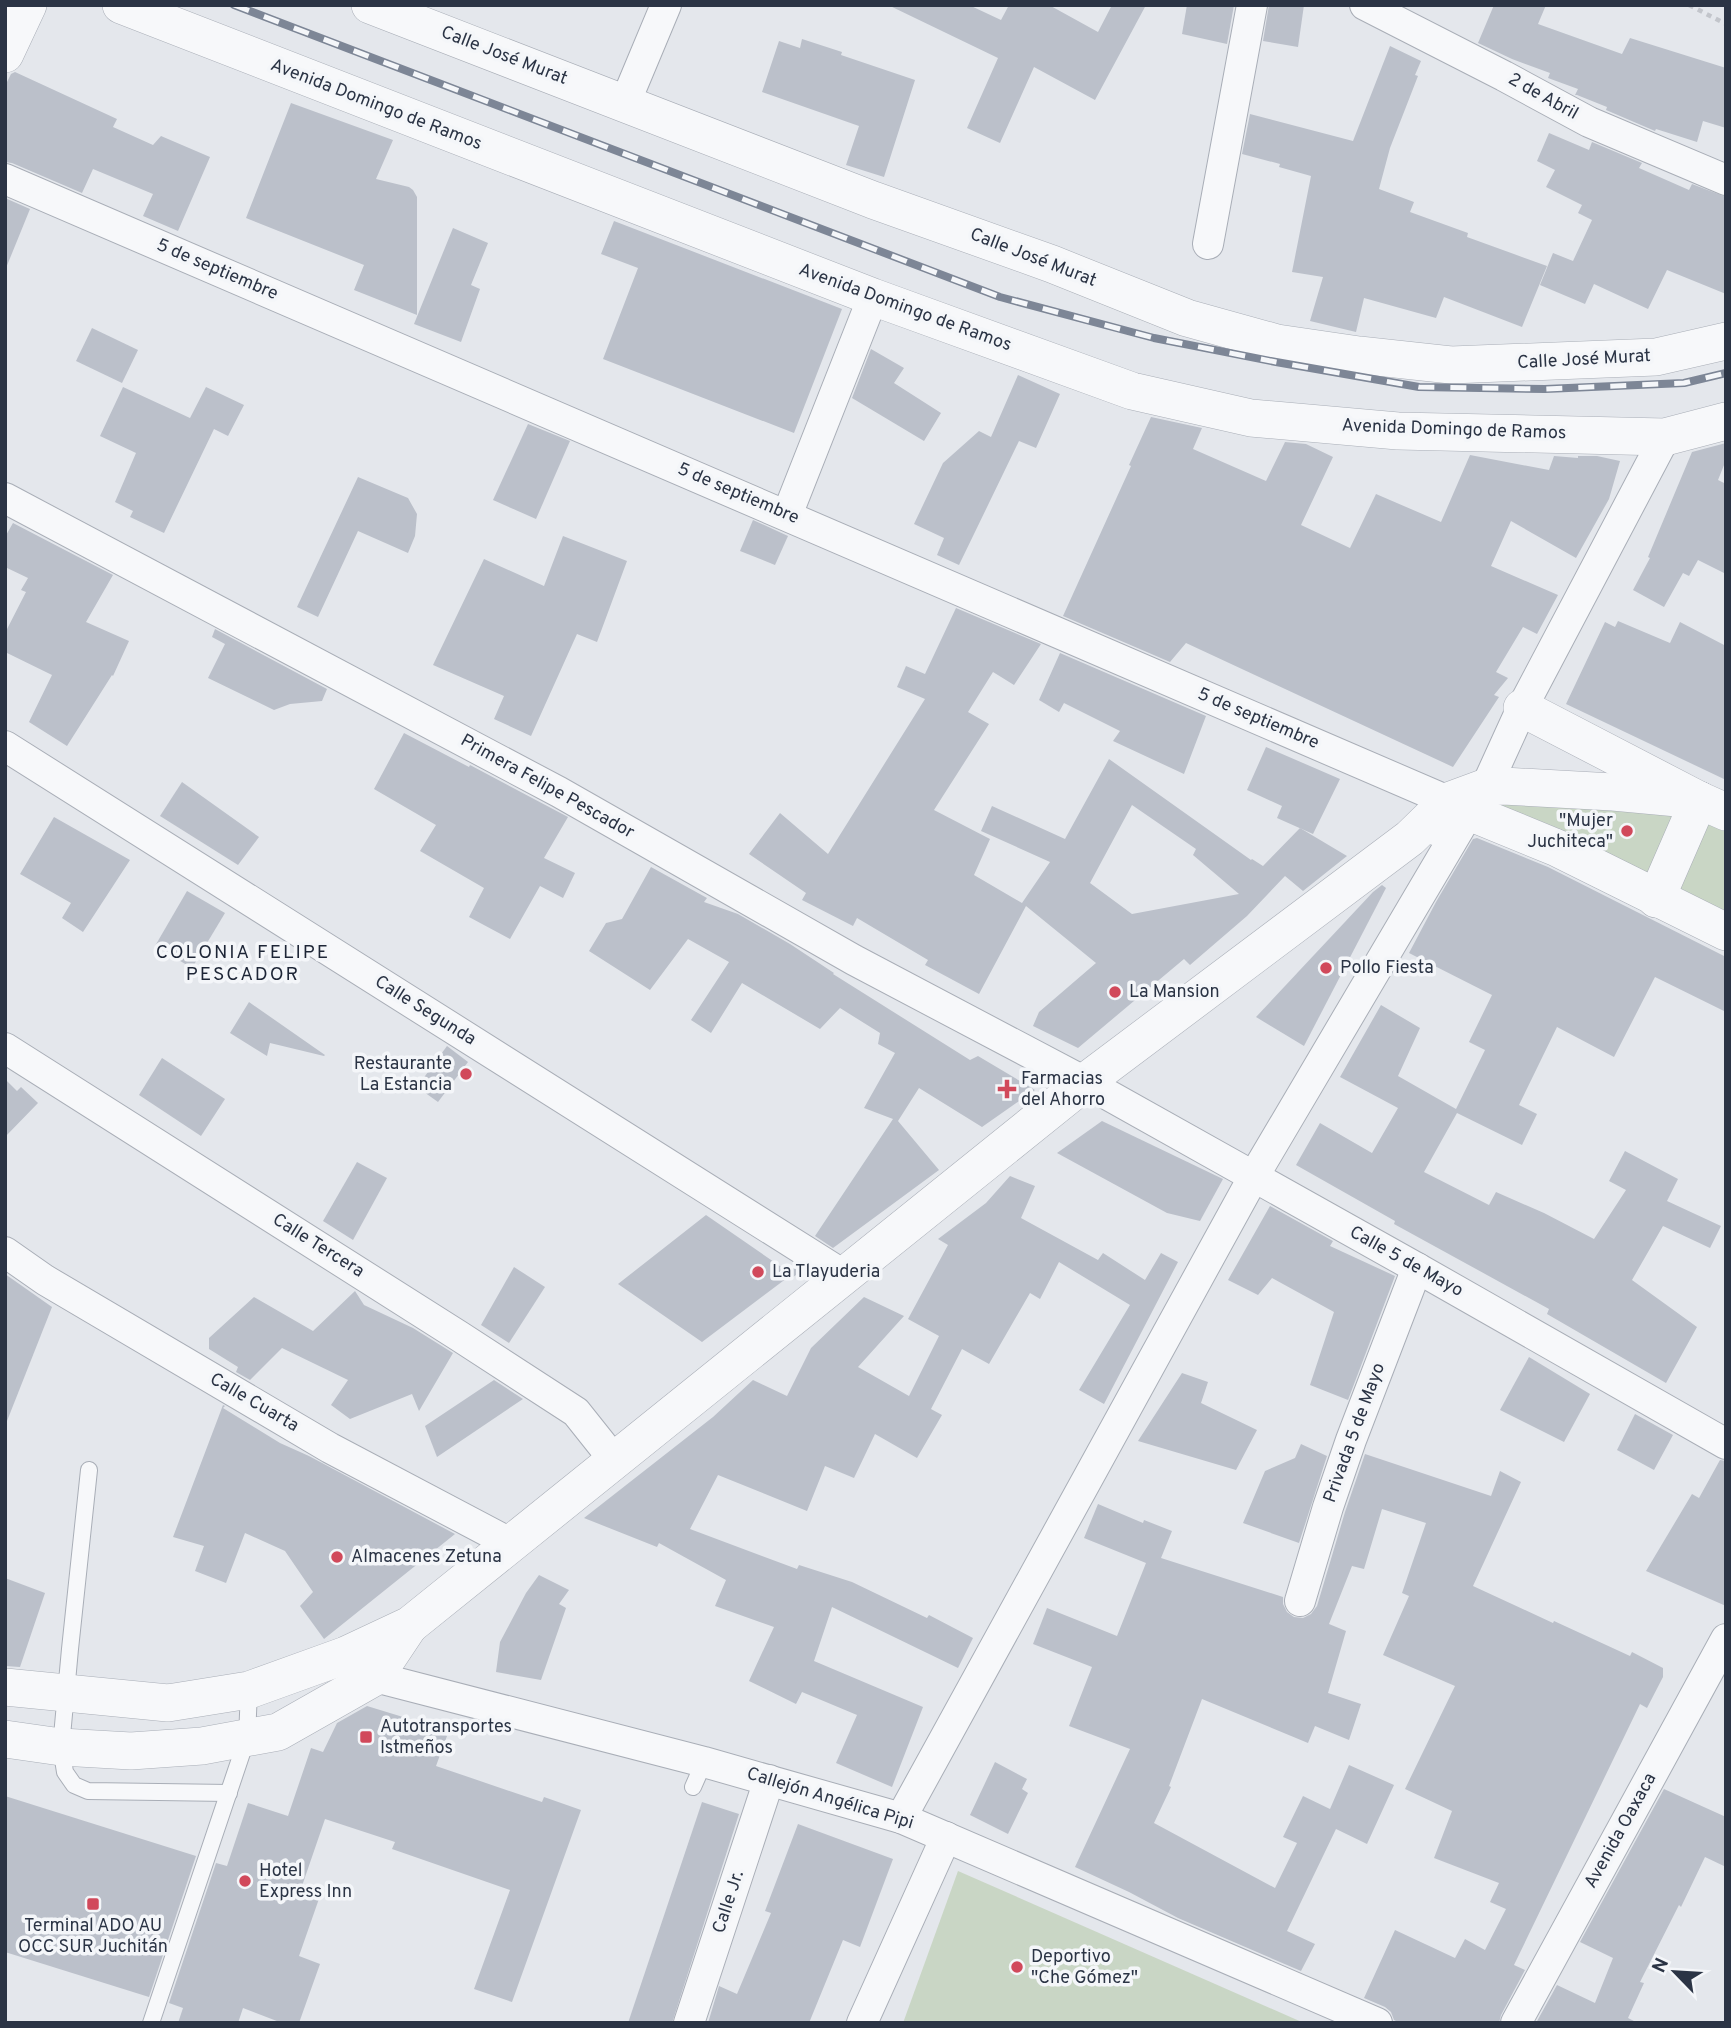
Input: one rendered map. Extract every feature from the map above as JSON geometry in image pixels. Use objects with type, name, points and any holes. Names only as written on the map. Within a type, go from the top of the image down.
[{"type":"street","points":[[5,54],[28,5]]},
{"type":"street","name":"Avenida Domingo de Ramos","points":[[121,5],[873,297],[1132,391],[1251,418],[1398,431],[1665,437],[1726,421]]},
{"type":"street","name":"Calle José Murat","points":[[370,5],[873,200],[1052,264],[1187,318],[1277,343],[1451,365],[1656,357],[1726,341]]},
{"type":"street","points":[[625,103],[666,5]]},
{"type":"street","points":[[1208,244],[1252,5]]},
{"type":"street","name":"2 de Abril","points":[[1365,5],[1589,122],[1726,180]]},
{"type":"street","name":"5 de septiembre","points":[[5,179],[787,515],[1468,800]]},
{"type":"street","points":[[787,515],[873,297]]},
{"type":"street","points":[[901,1818],[1254,1176],[1522,708],[1665,437]]},
{"type":"street","name":"Primera Felipe Pescador","points":[[5,498],[559,792],[854,960],[1085,1082]]},
{"type":"street","points":[[1522,708],[1712,806]]},
{"type":"street","name":"Calle Segunda","points":[[5,746],[845,1276]]},
{"type":"street","points":[[5,1687],[168,1703],[249,1690],[346,1655],[410,1625],[1085,1082],[1410,838],[1447,824],[1468,800],[1613,792],[1712,806]]},
{"type":"street","points":[[1468,800],[1656,899],[1726,932]]},
{"type":"street","points":[[1656,899],[1712,806]]},
{"type":"street","name":"Calle Tercera","points":[[5,1048],[576,1412],[615,1461]]},
{"type":"street","name":"Calle 5 de Mayo","points":[[1085,1082],[1726,1444]]},
{"type":"street","name":"Calle Cuarta","points":[[5,1251],[45,1280],[330,1448],[510,1543]]},
{"type":"street","name":"Privada 5 de Mayo","points":[[1300,1601],[1347,1451],[1417,1268]]},
{"type":"street","points":[[5,1739],[61,1747],[131,1751],[202,1746],[278,1732],[374,1677],[410,1625]]},
{"type":"street","name":"Avenida Oaxaca","points":[[1516,2023],[1726,1639]]},
{"type":"street","name":"Callejón Angélica Pipi","points":[[346,1655],[374,1677],[698,1775],[769,1780],[901,1818],[1377,2023]]},
{"type":"street","name":"Calle Jr.","points":[[689,2023],[769,1780]]},
{"type":"street","points":[[862,2023],[946,1837]]},
{"type":"lane","points":[[89,1469],[65,1694],[61,1747],[65,1772],[74,1785],[88,1791],[229,1793]]},
{"type":"lane","points":[[152,2023],[247,1738],[249,1690]]},
{"type":"path","points":[[1689,5],[1726,24]]},
{"type":"green space","points":[[1522,787],[1726,812],[1726,932],[1482,817]]},
{"type":"green space","points":[[958,1871],[1304,2023],[903,2023]]},
{"type":"building","points":[[888,5],[969,5],[1001,20],[1009,5],[1049,5],[1098,32],[1112,5],[1146,5],[1095,100],[1034,67],[1000,143],[967,128],[998,58]]},
{"type":"building","points":[[1187,5],[1234,5],[1227,44],[1182,34]]},
{"type":"building","points":[[1269,5],[1304,5],[1298,47],[1263,41]]},
{"type":"building","points":[[1494,5],[1546,5],[1538,24],[1622,54],[1630,38],[1726,68],[1726,128],[1703,121],[1697,142],[1656,129],[1655,131],[1606,110],[1607,107],[1575,95],[1578,89],[1548,78],[1550,73],[1478,43]]},
{"type":"building","points":[[802,39],[915,80],[884,177],[846,165],[859,126],[762,92],[779,41],[800,48]]},
{"type":"building","points":[[1390,46],[1421,61],[1415,75],[1418,76],[1390,148],[1379,189],[1414,202],[1410,212],[1468,233],[1467,237],[1547,266],[1522,327],[1444,297],[1436,318],[1364,298],[1356,332],[1310,321],[1323,277],[1292,272],[1311,176],[1242,154],[1250,114],[1353,141]]},
{"type":"building","points":[[15,72],[117,119],[113,127],[153,145],[161,136],[210,157],[178,231],[143,216],[153,194],[93,169],[82,193],[5,162],[5,86]]},
{"type":"building","points":[[291,103],[393,140],[376,179],[409,187],[417,197],[417,315],[354,290],[364,265],[246,218]]},
{"type":"building","points":[[1549,133],[1589,150],[1592,142],[1642,163],[1639,168],[1689,190],[1692,184],[1726,197],[1726,294],[1667,270],[1648,309],[1594,284],[1585,304],[1540,285],[1553,253],[1573,261],[1592,220],[1578,213],[1582,205],[1546,187],[1555,170],[1537,161]]},
{"type":"building","points":[[5,198],[30,209],[6,268],[5,268]]},
{"type":"building","points":[[614,221],[842,309],[794,433],[603,359],[638,268],[601,254]]},
{"type":"building","points":[[453,228],[488,243],[471,285],[480,289],[461,342],[414,324]]},
{"type":"building","points":[[92,328],[138,350],[122,383],[76,361]]},
{"type":"building","points":[[871,349],[904,368],[894,383],[941,413],[924,441],[852,398]]},
{"type":"building","points":[[1018,375],[1060,394],[1036,448],[1019,441],[959,565],[937,555],[944,538],[914,524],[943,463],[979,431],[991,437]]},
{"type":"building","points":[[123,387],[190,418],[206,387],[244,405],[228,436],[214,429],[164,533],[130,517],[133,511],[115,502],[136,453],[100,436]]},
{"type":"building","points":[[1151,417],[1202,428],[1193,449],[1266,481],[1285,442],[1306,444],[1333,457],[1301,525],[1350,548],[1376,494],[1441,522],[1470,455],[1549,470],[1554,456],[1597,456],[1620,461],[1609,499],[1576,558],[1511,521],[1491,566],[1558,595],[1537,634],[1523,627],[1496,672],[1508,678],[1494,695],[1499,697],[1453,767],[1186,643],[1170,662],[1063,616]]},
{"type":"building","points":[[528,424],[570,441],[536,519],[493,500]]},
{"type":"building","points":[[1726,443],[1726,460],[1718,480],[1726,484],[1726,574],[1698,560],[1689,576],[1683,573],[1664,607],[1633,590],[1650,558],[1648,557],[1692,452]]},
{"type":"building","points":[[358,477],[408,498],[417,514],[415,536],[408,553],[358,531],[318,617],[297,607]]},
{"type":"building","points":[[753,520],[788,536],[775,565],[740,551]]},
{"type":"building","points":[[13,523],[113,575],[86,622],[129,641],[113,676],[67,746],[29,722],[52,675],[5,652],[5,633],[26,592],[21,590],[28,578],[5,567],[5,537]]},
{"type":"building","points":[[563,536],[627,561],[597,642],[577,634],[531,736],[494,719],[504,696],[433,665],[484,559],[544,586]]},
{"type":"building","points":[[956,608],[1041,644],[1014,685],[993,672],[968,712],[989,724],[934,810],[990,839],[974,875],[1022,903],[1050,862],[981,831],[992,806],[1065,839],[1109,759],[1263,866],[1300,828],[1347,856],[1303,891],[1285,876],[1247,916],[1190,965],[1184,959],[1078,1048],[1033,1026],[1039,1012],[1096,963],[1026,906],[979,994],[925,965],[928,960],[857,918],[853,926],[802,900],[806,893],[749,854],[780,813],[828,854],[925,699],[897,687],[906,666],[925,674]],"holes":[[[1132,805],[1196,849],[1193,855],[1239,894],[1132,914],[1090,883]]]},
{"type":"building","points":[[1618,621],[1670,643],[1680,622],[1726,646],[1726,780],[1566,704],[1605,622],[1615,627]]},
{"type":"building","points":[[215,629],[327,689],[322,701],[290,704],[274,710],[208,678],[225,644],[212,637]]},
{"type":"building","points":[[1060,653],[1206,716],[1184,774],[1113,741],[1120,731],[1064,703],[1059,712],[1039,700]]},
{"type":"building","points":[[404,733],[568,817],[544,858],[575,873],[563,898],[540,886],[510,939],[469,917],[484,888],[420,851],[436,825],[374,789]]},
{"type":"building","points":[[1266,747],[1340,779],[1313,834],[1277,818],[1282,806],[1247,790]]},
{"type":"building","points":[[182,782],[259,837],[238,865],[160,816]]},
{"type":"building","points":[[54,817],[130,860],[83,932],[62,918],[71,903],[20,874]]},
{"type":"building","points":[[1477,838],[1548,867],[1726,957],[1726,1012],[1655,977],[1614,1057],[1557,1027],[1519,1105],[1537,1114],[1522,1145],[1457,1113],[1424,1172],[1489,1205],[1496,1192],[1594,1239],[1626,1190],[1609,1181],[1625,1151],[1678,1179],[1667,1201],[1721,1226],[1710,1248],[1663,1226],[1632,1280],[1697,1327],[1666,1383],[1547,1314],[1549,1309],[1394,1224],[1395,1221],[1296,1165],[1320,1123],[1372,1153],[1398,1108],[1340,1077],[1381,1005],[1420,1028],[1398,1076],[1456,1109],[1485,1050],[1469,1042],[1492,995],[1409,953],[1473,839]]},
{"type":"building","points":[[651,867],[707,898],[704,902],[738,914],[790,944],[970,1060],[978,1056],[1035,1090],[982,1127],[919,1088],[898,1121],[939,1170],[833,1248],[815,1236],[893,1119],[864,1108],[895,1053],[878,1044],[880,1033],[840,1008],[820,1029],[742,983],[711,1033],[691,1020],[729,962],[688,939],[650,990],[589,951],[606,923],[622,919]]},
{"type":"building","points":[[1382,885],[1386,888],[1304,1046],[1256,1017],[1373,892]]},
{"type":"building","points":[[187,891],[225,913],[192,968],[155,946]]},
{"type":"building","points":[[249,1002],[325,1055],[270,1043],[267,1056],[230,1033]]},
{"type":"building","points":[[447,1046],[468,1062],[438,1102],[417,1087]]},
{"type":"building","points":[[162,1058],[225,1099],[201,1136],[139,1095]]},
{"type":"building","points":[[5,1079],[17,1091],[21,1087],[38,1103],[5,1137]]},
{"type":"building","points":[[1102,1121],[1223,1179],[1200,1221],[1167,1213],[1057,1153]]},
{"type":"building","points":[[357,1162],[387,1178],[353,1240],[323,1221]]},
{"type":"building","points":[[1010,1176],[1035,1186],[1021,1218],[1098,1260],[1103,1253],[1145,1280],[1161,1253],[1178,1262],[1104,1404],[1079,1390],[1130,1305],[1059,1262],[1040,1299],[1030,1293],[989,1364],[962,1349],[931,1409],[942,1415],[917,1458],[875,1434],[854,1478],[825,1466],[807,1511],[718,1475],[690,1529],[797,1569],[799,1565],[852,1582],[927,1618],[929,1615],[973,1638],[958,1668],[832,1607],[814,1661],[923,1707],[892,1787],[836,1763],[857,1715],[802,1692],[796,1704],[749,1681],[774,1627],[715,1606],[726,1580],[659,1543],[657,1547],[584,1518],[713,1417],[753,1380],[787,1396],[811,1348],[864,1297],[904,1316],[858,1367],[909,1396],[939,1336],[908,1319],[948,1245],[938,1239],[986,1203]]},
{"type":"building","points":[[1270,1206],[1333,1241],[1330,1246],[1395,1276],[1348,1400],[1310,1385],[1334,1312],[1272,1278],[1258,1295],[1228,1280]]},
{"type":"building","points":[[706,1215],[790,1273],[795,1265],[803,1270],[789,1280],[787,1278],[702,1342],[618,1284]]},
{"type":"building","points":[[514,1267],[545,1287],[509,1343],[481,1325]]},
{"type":"building","points":[[5,1274],[52,1307],[7,1421],[5,1421]]},
{"type":"building","points":[[355,1291],[364,1305],[413,1328],[453,1353],[419,1411],[412,1394],[350,1419],[331,1405],[348,1380],[282,1348],[250,1380],[236,1372],[238,1367],[209,1349],[209,1338],[254,1297],[313,1331]]},
{"type":"building","points":[[1529,1357],[1590,1394],[1564,1442],[1500,1410]]},
{"type":"building","points":[[1182,1373],[1208,1382],[1201,1403],[1257,1430],[1236,1470],[1138,1441]]},
{"type":"building","points":[[494,1380],[523,1399],[437,1457],[425,1426]]},
{"type":"building","points":[[223,1405],[223,1408],[280,1443],[455,1534],[324,1639],[300,1606],[313,1592],[285,1551],[245,1533],[226,1583],[195,1571],[204,1546],[173,1537]]},
{"type":"building","points":[[1635,1414],[1673,1435],[1654,1470],[1617,1450]]},
{"type":"building","points":[[1301,1444],[1327,1456],[1299,1543],[1243,1523],[1265,1471],[1295,1458]]},
{"type":"building","points":[[1365,1454],[1491,1496],[1500,1471],[1521,1482],[1473,1586],[1630,1656],[1632,1652],[1663,1668],[1663,1677],[1647,1708],[1640,1704],[1514,1965],[1525,1970],[1499,2023],[1400,2023],[1394,2020],[1385,2007],[1364,1998],[1395,1930],[1455,1958],[1465,1939],[1485,1950],[1506,1909],[1490,1902],[1499,1883],[1434,1858],[1452,1811],[1405,1789],[1455,1686],[1383,1655],[1409,1596],[1402,1593],[1426,1523],[1382,1509],[1364,1569],[1352,1566],[1329,1624],[1346,1631],[1328,1693],[1361,1704],[1349,1740],[1315,1726],[1308,1743],[1202,1699],[1169,1786],[1171,1787],[1154,1823],[1275,1888],[1297,1843],[1283,1837],[1303,1796],[1330,1809],[1349,1765],[1394,1785],[1367,1844],[1336,1829],[1287,1931],[1315,1944],[1301,1971],[1178,1918],[1075,1867],[1130,1749],[1069,1726],[1092,1667],[1033,1644],[1047,1608],[1117,1636],[1146,1563],[1084,1538],[1098,1504],[1143,1523],[1144,1520],[1172,1531],[1161,1558],[1283,1597],[1287,1612],[1294,1617],[1303,1618],[1311,1614],[1317,1606]]},
{"type":"building","points":[[1720,1460],[1726,1461],[1726,1606],[1646,1571],[1692,1494],[1699,1498]]},
{"type":"building","points":[[539,1575],[569,1590],[559,1604],[566,1608],[541,1680],[496,1672],[500,1642],[526,1593]]},
{"type":"building","points":[[5,1578],[45,1593],[20,1667],[5,1666]]},
{"type":"building","points":[[367,1706],[403,1717],[402,1720],[447,1736],[436,1766],[542,1802],[544,1797],[581,1810],[512,2002],[474,1989],[510,1890],[392,1849],[395,1842],[325,1819],[302,1886],[321,1893],[299,1956],[320,1964],[299,2023],[282,2023],[243,2008],[238,2023],[178,2023],[183,2008],[169,2003],[216,1863],[227,1866],[248,1803],[288,1816],[311,1748],[323,1752],[337,1723]]},
{"type":"building","points":[[995,1762],[1027,1779],[1022,1789],[1028,1793],[1008,1834],[970,1815]]},
{"type":"building","points":[[1664,1789],[1726,1817],[1726,1867],[1705,1857],[1640,1982],[1644,1983],[1628,2018],[1638,2023],[1536,2023],[1557,1985],[1595,2003],[1613,1958],[1580,1942]]},
{"type":"building","name":"Terminal ADO AU OCC SUR Juchitán","points":[[5,1796],[196,1856],[149,1997],[5,1952]]},
{"type":"building","points":[[702,1802],[739,1814],[672,2023],[628,2023]]},
{"type":"building","points":[[798,1824],[893,1859],[860,1947],[843,1940],[809,2023],[708,2023],[719,1986],[737,1994],[771,1913],[765,1911]]},
{"type":"railway","points":[[234,5],[1000,297],[1154,338],[1419,387],[1545,389],[1684,383],[1726,373]]},
{"type":"place","name":"\"Mujer Juchiteca\"","points":[[1627,831]]},
{"type":"place","name":"Pollo Fiesta","points":[[1326,968]]},
{"type":"place","name":"La Mansion","points":[[1115,992]]},
{"type":"place","name":"Restaurante La Estancia","points":[[466,1074]]},
{"type":"place","name":"Farmacias del Ahorro","points":[[1007,1089]]},
{"type":"place","name":"La Tlayuderia","points":[[758,1272]]},
{"type":"place","name":"Almacenes Zetuna","points":[[337,1557]]},
{"type":"place","name":"Autotransportes Istmeños","points":[[366,1737]]},
{"type":"place","name":"Hotel Express Inn","points":[[245,1881]]},
{"type":"place","name":"Terminal ADO AU OCC SUR Juchitán","points":[[93,1904]]},
{"type":"place","name":"Deportivo \"Che Gómez\"","points":[[1017,1967]]},
{"type":"district","name":"COLONIA FELIPE PESCADOR","points":[[243,964]]}]
